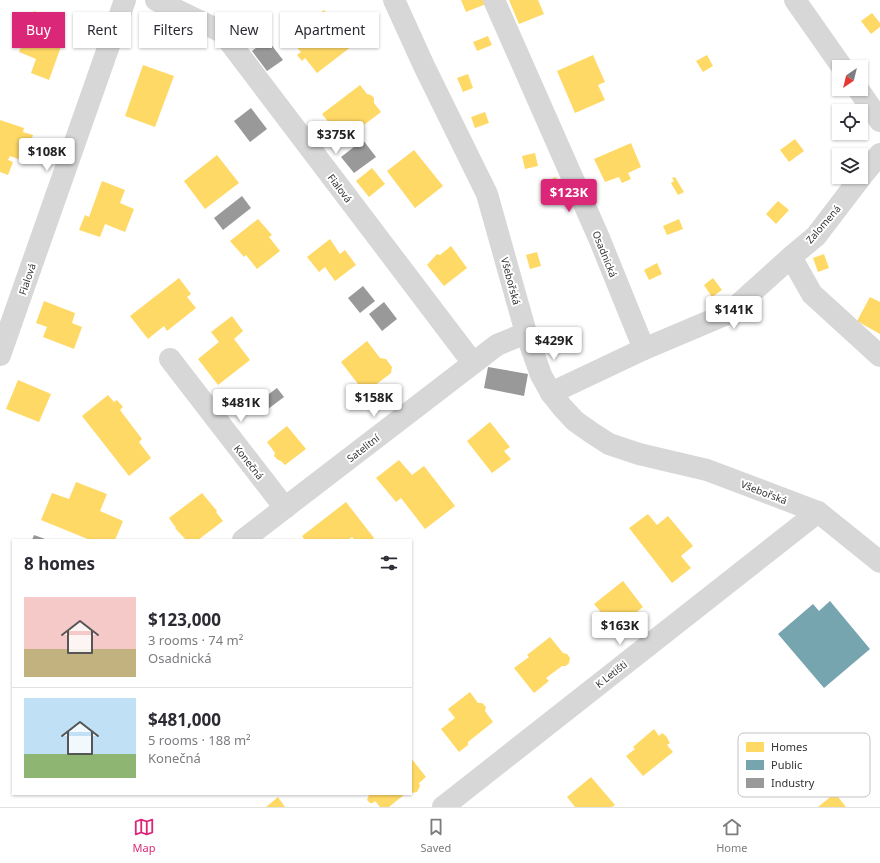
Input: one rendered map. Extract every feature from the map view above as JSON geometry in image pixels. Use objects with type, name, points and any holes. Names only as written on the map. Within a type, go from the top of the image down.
[{"type":"street","name":"Fialová","points":[[0,355],[125,0]]},
{"type":"street","name":"Fialová","points":[[156,0],[222,32],[473,363]]},
{"type":"street","name":"Všebořská","points":[[394,0],[424,66],[487,194],[526,334],[541,375],[551,393],[562,408],[592,434],[609,444],[639,454],[707,470],[818,512],[880,562]]},
{"type":"street","name":"Osadnická","points":[[494,0],[599,238],[644,349]]},
{"type":"street","points":[[795,0],[837,60]]},
{"type":"street","points":[[863,96],[880,121]]},
{"type":"street","name":"Zalomená","points":[[868,169],[880,154]]},
{"type":"street","name":"Zalomená","points":[[644,349],[729,314],[816,236],[856,184]]},
{"type":"street","points":[[791,257],[812,294],[880,356]]},
{"type":"street","name":"Satelitní","points":[[244,539],[497,345],[526,334]]},
{"type":"street","points":[[551,393],[644,349]]},
{"type":"street","name":"Konečná","points":[[170,359],[285,508]]},
{"type":"street","name":"K Letišti","points":[[443,807],[818,512]]},
{"type":"building: Homes","points":[[461,0],[485,0],[486,4],[466,12]]},
{"type":"building: Homes","points":[[509,0],[538,0],[544,14],[519,24]]},
{"type":"building: Homes","points":[[872,13],[880,23],[880,27],[871,34],[861,21]]},
{"type":"building: Homes","points":[[488,36],[492,45],[477,51],[473,42]]},
{"type":"building: Homes","points":[[20,48],[60,48],[49,80],[31,73],[36,59],[19,52]]},
{"type":"building: Homes","points":[[298,48],[349,48],[317,73],[305,58],[302,61],[297,55],[301,52]]},
{"type":"building: Homes","points":[[593,55],[605,82],[598,85],[605,100],[575,113],[557,71]]},
{"type":"building: Homes","points":[[707,55],[713,66],[703,72],[696,61]]},
{"type":"building: Homes","points":[[143,65],[174,76],[155,127],[125,116]]},
{"type":"building: Homes","points":[[468,74],[473,88],[463,92],[457,78]]},
{"type":"building: Homes","points":[[360,85],[367,94],[374,98],[374,103],[381,112],[360,128],[355,122],[339,135],[322,114]]},
{"type":"building: Homes","points":[[485,112],[489,123],[475,128],[471,117]]},
{"type":"building: Homes","points":[[0,120],[24,128],[23,132],[33,135],[24,161],[10,156],[8,160],[13,162],[8,175],[0,172]]},
{"type":"building: Homes","points":[[795,139],[804,151],[789,162],[780,150]]},
{"type":"building: Homes","points":[[631,143],[641,167],[628,173],[631,179],[622,183],[619,177],[605,182],[594,159]]},
{"type":"building: Homes","points":[[414,150],[443,186],[415,208],[387,171]]},
{"type":"building: Homes","points":[[535,153],[538,166],[525,169],[522,156]]},
{"type":"building: Homes","points":[[217,155],[239,183],[205,209],[184,181]]},
{"type":"building: Homes","points":[[372,168],[385,184],[369,197],[356,181]]},
{"type":"building: Homes","points":[[556,177],[560,190],[550,194],[546,181]]},
{"type":"building: Homes","points":[[675,177],[684,192],[678,195],[671,183],[674,181],[672,178]]},
{"type":"building: Homes","points":[[102,181],[125,190],[120,203],[134,209],[125,232],[105,224],[100,237],[79,230],[85,215],[89,217]]},
{"type":"building: Homes","points":[[778,201],[789,210],[776,224],[766,214]]},
{"type":"building: Homes","points":[[258,219],[272,235],[269,237],[280,251],[257,269],[246,255],[244,257],[230,241]]},
{"type":"building: Homes","points":[[679,219],[683,229],[667,235],[663,226]]},
{"type":"building: Homes","points":[[330,239],[340,254],[345,250],[356,265],[335,281],[325,267],[319,272],[307,257]]},
{"type":"building: Homes","points":[[451,246],[467,268],[444,286],[427,265],[437,254],[440,255]]},
{"type":"building: Homes","points":[[537,252],[541,266],[530,269],[526,255]]},
{"type":"building: Homes","points":[[824,254],[829,268],[818,272],[813,258]]},
{"type":"building: Homes","points":[[657,263],[662,274],[649,280],[644,270]]},
{"type":"building: Homes","points":[[179,278],[191,294],[187,297],[196,308],[167,331],[164,326],[148,339],[130,316]]},
{"type":"building: Homes","points":[[713,278],[722,290],[712,297],[704,285]]},
{"type":"building: Homes","points":[[870,297],[880,302],[880,334],[857,321]]},
{"type":"building: Homes","points":[[44,301],[75,313],[72,323],[82,327],[74,349],[43,337],[47,327],[36,323]]},
{"type":"building: Homes","points":[[232,316],[243,331],[234,339],[250,360],[218,385],[198,359],[219,342],[211,332]]},
{"type":"building: Homes","points":[[572,332],[575,341],[559,347],[555,338]]},
{"type":"building: Homes","points":[[367,341],[380,358],[386,359],[392,367],[391,373],[365,393],[341,362]]},
{"type":"building: Homes","points":[[18,380],[51,394],[39,422],[6,409]]},
{"type":"building: Homes","points":[[108,395],[114,402],[117,400],[123,407],[120,410],[142,439],[139,442],[151,458],[129,476],[82,416]]},
{"type":"building: Homes","points":[[490,422],[510,447],[504,451],[511,459],[492,473],[467,441]]},
{"type":"building: Homes","points":[[287,426],[306,449],[285,465],[274,456],[275,453],[267,442]]},
{"type":"building: Homes","points":[[399,460],[412,475],[424,466],[455,506],[425,529],[401,498],[396,502],[376,478]]},
{"type":"building: Homes","points":[[76,482],[107,494],[100,511],[123,521],[115,539],[88,539],[41,520],[52,493],[69,499]]},
{"type":"building: Homes","points":[[202,493],[223,521],[199,539],[185,539],[175,528],[169,518]]},
{"type":"building: Homes","points":[[346,502],[374,538],[354,539],[352,537],[349,539],[304,539],[302,536]]},
{"type":"building: Homes","points":[[648,514],[657,525],[668,516],[693,546],[681,556],[691,568],[672,583],[629,528]]},
{"type":"building: Homes","points":[[623,581],[643,607],[623,623],[618,617],[610,623],[594,604]]},
{"type":"building: Homes","points":[[550,637],[563,653],[567,654],[570,658],[569,663],[566,666],[562,666],[546,678],[549,681],[534,693],[514,668],[529,657],[527,655]]},
{"type":"building: Homes","points":[[470,692],[478,703],[482,703],[486,707],[485,711],[493,722],[468,742],[468,745],[459,752],[441,729],[455,718],[448,709]]},
{"type":"building: Homes","points":[[654,729],[659,736],[662,733],[666,736],[670,743],[667,745],[673,752],[643,776],[626,756],[635,749],[633,747]]},
{"type":"building: Homes","points":[[412,759],[426,777],[419,783],[420,786],[417,792],[412,793]]},
{"type":"building: Homes","points":[[591,777],[615,805],[612,807],[575,807],[567,797]]},
{"type":"building: Homes","points":[[369,795],[404,795],[389,807],[380,807],[375,801],[370,803],[367,800]]},
{"type":"building: Homes","points":[[278,797],[285,807],[266,807]]},
{"type":"building: Homes","points":[[830,797],[838,797],[846,807],[818,807]]},
{"type":"building: Public","points":[[830,601],[870,649],[824,688],[778,634],[813,604],[819,611]]},
{"type":"building: Industry","points":[[272,46],[283,60],[267,71],[252,51],[256,48],[272,48]]},
{"type":"building: Industry","points":[[251,108],[267,129],[250,142],[234,121]]},
{"type":"building: Industry","points":[[363,140],[376,157],[354,173],[341,157]]},
{"type":"building: Industry","points":[[242,196],[251,208],[223,230],[214,218]]},
{"type":"building: Industry","points":[[363,286],[375,301],[360,313],[348,298]]},
{"type":"building: Industry","points":[[384,302],[397,319],[382,331],[369,314]]},
{"type":"building: Industry","points":[[488,367],[528,374],[524,396],[484,388]]},
{"type":"building: Industry","points":[[277,388],[284,397],[264,412],[257,403]]},
{"type":"building: Industry","points":[[34,535],[45,539],[32,539]]}]
